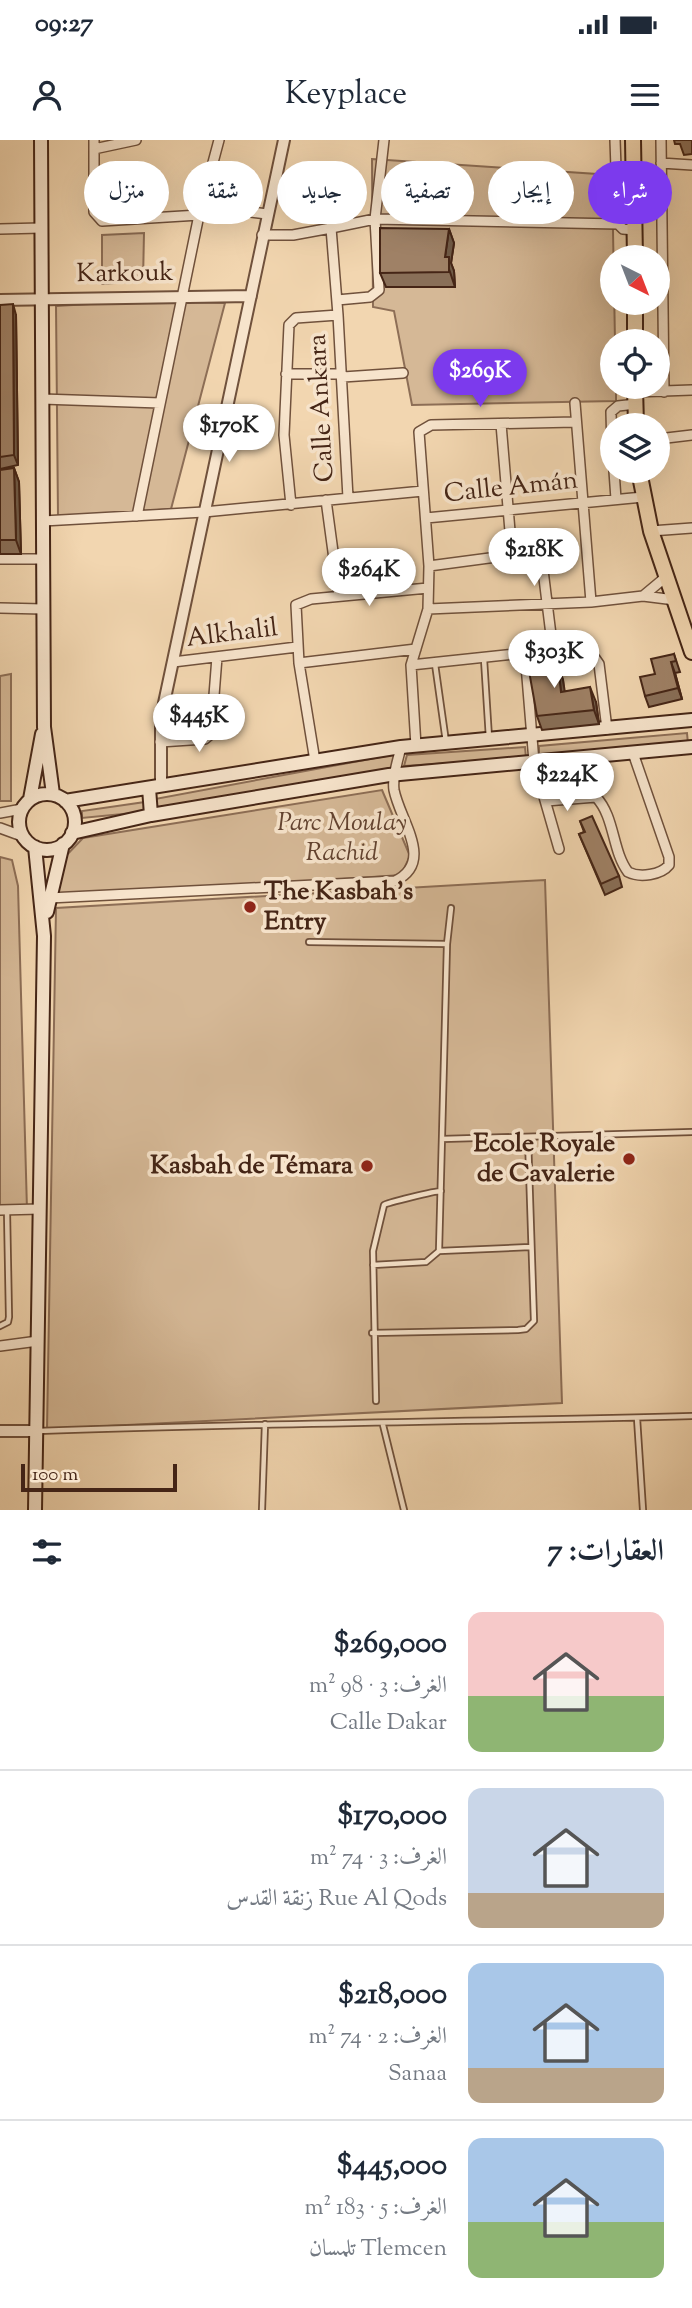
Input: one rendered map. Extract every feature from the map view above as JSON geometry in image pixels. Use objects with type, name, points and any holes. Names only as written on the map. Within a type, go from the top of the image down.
[{"type":"main road","points":[[41,140],[44,727],[53,794]]},
{"type":"main road","points":[[633,140],[635,245]]},
{"type":"main road","points":[[641,483],[651,531],[675,600],[689,630],[692,652]]},
{"type":"main road","points":[[65,801],[401,747],[692,720]]},
{"type":"main road","points":[[44,727],[26,804],[19,818],[22,836],[35,847],[50,849],[63,844]]},
{"type":"main road","points":[[72,833],[151,815],[395,774],[692,747]]},
{"type":"main road","points":[[151,815],[155,787]]},
{"type":"main road","points":[[44,936],[49,898],[63,844],[72,833],[75,819],[65,801],[53,794]]},
{"type":"main road","points":[[26,804],[53,794]]},
{"type":"main road","points":[[35,847],[44,936],[36,1510]]},
{"type":"street","points":[[136,140],[94,144],[94,212],[102,221],[183,212]]},
{"type":"street","points":[[214,161],[219,140]]},
{"type":"street","points":[[155,787],[173,662],[284,140]]},
{"type":"street","points":[[337,300],[370,297],[379,290],[375,219],[384,140]]},
{"type":"street","points":[[615,140],[616,161]]},
{"type":"street","points":[[661,140],[662,161]]},
{"type":"street","points":[[672,164],[692,165]]},
{"type":"street","points":[[263,214],[267,214]]},
{"type":"street","points":[[262,235],[293,235],[375,219],[588,223]]},
{"type":"street","points":[[137,516],[198,224]]},
{"type":"street","points":[[618,224],[623,229],[635,230]]},
{"type":"street","points":[[661,224],[661,245]]},
{"type":"street","points":[[0,229],[41,228]]},
{"type":"street","name":"Calle Ankara","points":[[331,228],[348,498]]},
{"type":"street","name":"Karkouk","points":[[0,300],[251,296]]},
{"type":"street","points":[[291,505],[285,457],[289,325],[293,319],[338,315]]},
{"type":"street","points":[[286,374],[342,376],[403,373]]},
{"type":"street","points":[[670,392],[692,390]]},
{"type":"street","points":[[42,399],[160,403]]},
{"type":"street","points":[[611,413],[628,399]]},
{"type":"street","points":[[575,403],[591,602]]},
{"type":"street","points":[[416,746],[411,665],[428,608],[429,566],[419,432],[426,425],[575,422]]},
{"type":"street","points":[[500,424],[512,555]]},
{"type":"street","points":[[670,438],[692,435]]},
{"type":"street","points":[[615,483],[616,499]]},
{"type":"street","points":[[43,521],[204,512],[424,491]]},
{"type":"street","name":"Calle Amán","points":[[426,518],[643,497]]},
{"type":"street","points":[[326,500],[339,596]]},
{"type":"street","points":[[651,531],[692,528]]},
{"type":"street","points":[[429,566],[530,553],[540,557],[554,651]]},
{"type":"street","points":[[0,559],[43,559]]},
{"type":"street","points":[[643,596],[667,576]]},
{"type":"street","points":[[316,761],[299,663],[296,605],[303,600],[428,588]]},
{"type":"street","points":[[428,608],[591,602],[643,596],[675,600]]},
{"type":"street","points":[[0,608],[43,609]]},
{"type":"street","name":"Alkhalil","points":[[173,662],[297,647]]},
{"type":"street","name":"Alkhalil","points":[[299,663],[416,649]]},
{"type":"street","points":[[411,665],[525,653],[584,650],[594,654],[599,664],[607,729]]},
{"type":"street","points":[[525,653],[534,762],[559,849]]},
{"type":"street","points":[[160,742],[205,739],[211,734],[217,657]]},
{"type":"street","points":[[49,898],[395,881],[411,870],[416,854],[394,791],[401,747]]},
{"type":"street","points":[[546,801],[596,797],[628,872],[641,875],[664,871],[669,866],[669,857],[633,753]]},
{"type":"street","points":[[0,813],[26,804]]},
{"type":"street","points":[[0,828],[22,836]]},
{"type":"street","points":[[3,1210],[40,1209]]},
{"type":"street","points":[[0,1346],[38,1341]]},
{"type":"street","points":[[0,1431],[37,1431]]},
{"type":"lane","points":[[484,659],[489,739]]},
{"type":"lane","points":[[435,663],[447,743]]},
{"type":"lane","points":[[439,1251],[447,944],[451,908]]},
{"type":"lane","points":[[309,942],[447,944]]},
{"type":"lane","points":[[442,1139],[528,1139],[692,1132]]},
{"type":"lane","points":[[372,1333],[526,1329],[535,1317],[530,1248],[528,1139]]},
{"type":"lane","points":[[376,1401],[372,1333],[373,1251],[387,1202],[409,1200],[441,1191]]},
{"type":"lane","points":[[0,1326],[8,1322],[9,1317],[3,1210]]},
{"type":"lane","points":[[373,1265],[426,1262],[439,1251],[530,1248]]},
{"type":"lane","points":[[37,1431],[692,1416]]},
{"type":"lane","points":[[637,1418],[643,1510]]},
{"type":"lane","points":[[262,1510],[265,1424]]},
{"type":"lane","points":[[383,1425],[404,1510]]},
{"type":"green space","points":[[372,159],[402,161],[381,161],[381,224],[474,224],[474,166],[488,167],[488,224],[574,224],[574,172],[588,173],[588,224],[613,224],[613,245],[600,245],[600,315],[615,315],[615,329],[600,329],[600,399],[616,401],[412,405],[394,311],[373,307]]},
{"type":"green space","points":[[144,233],[143,281],[102,284],[102,235]]},
{"type":"green space","points":[[141,301],[225,303],[171,509],[58,517],[56,306]]},
{"type":"green space","points":[[11,674],[11,801],[0,801],[0,676]]},
{"type":"green space","points":[[687,733],[688,744],[539,758],[539,746]]},
{"type":"green space","points":[[525,747],[526,758],[404,766],[407,755]]},
{"type":"green space","points":[[397,754],[391,770],[155,809],[155,799]]},
{"type":"green space","name":"Parc Moulay Rachid","points":[[382,790],[410,856],[401,875],[182,890],[55,894],[60,862],[83,838]]},
{"type":"green space","points":[[145,802],[143,812],[82,818],[82,811]]},
{"type":"green space","points":[[0,857],[12,860],[18,886],[27,1210],[0,1207]]},
{"type":"green space","points":[[545,880],[562,1403],[47,1429],[56,908]]},
{"type":"building","points":[[380,228],[449,229],[445,257],[449,257],[449,272],[380,273]]},
{"type":"building","points":[[13,304],[14,455],[0,457],[0,305]]},
{"type":"building","points":[[14,468],[16,540],[0,540],[0,470]]},
{"type":"building","points":[[544,651],[546,667],[558,665],[561,692],[590,687],[594,710],[537,716],[526,654]]},
{"type":"building","points":[[674,654],[676,661],[671,662],[678,688],[645,696],[640,677],[655,674],[651,659]]},
{"type":"building","points":[[592,816],[619,876],[601,884],[579,834],[585,832],[580,821]]},
{"type":"place","name":"The Kasbah's Entry","points":[[250,907]]},
{"type":"place","name":"Ecole Royale de Cavalerie","points":[[629,1159]]},
{"type":"place","name":"Kasbah de Témara","points":[[367,1166]]}]
